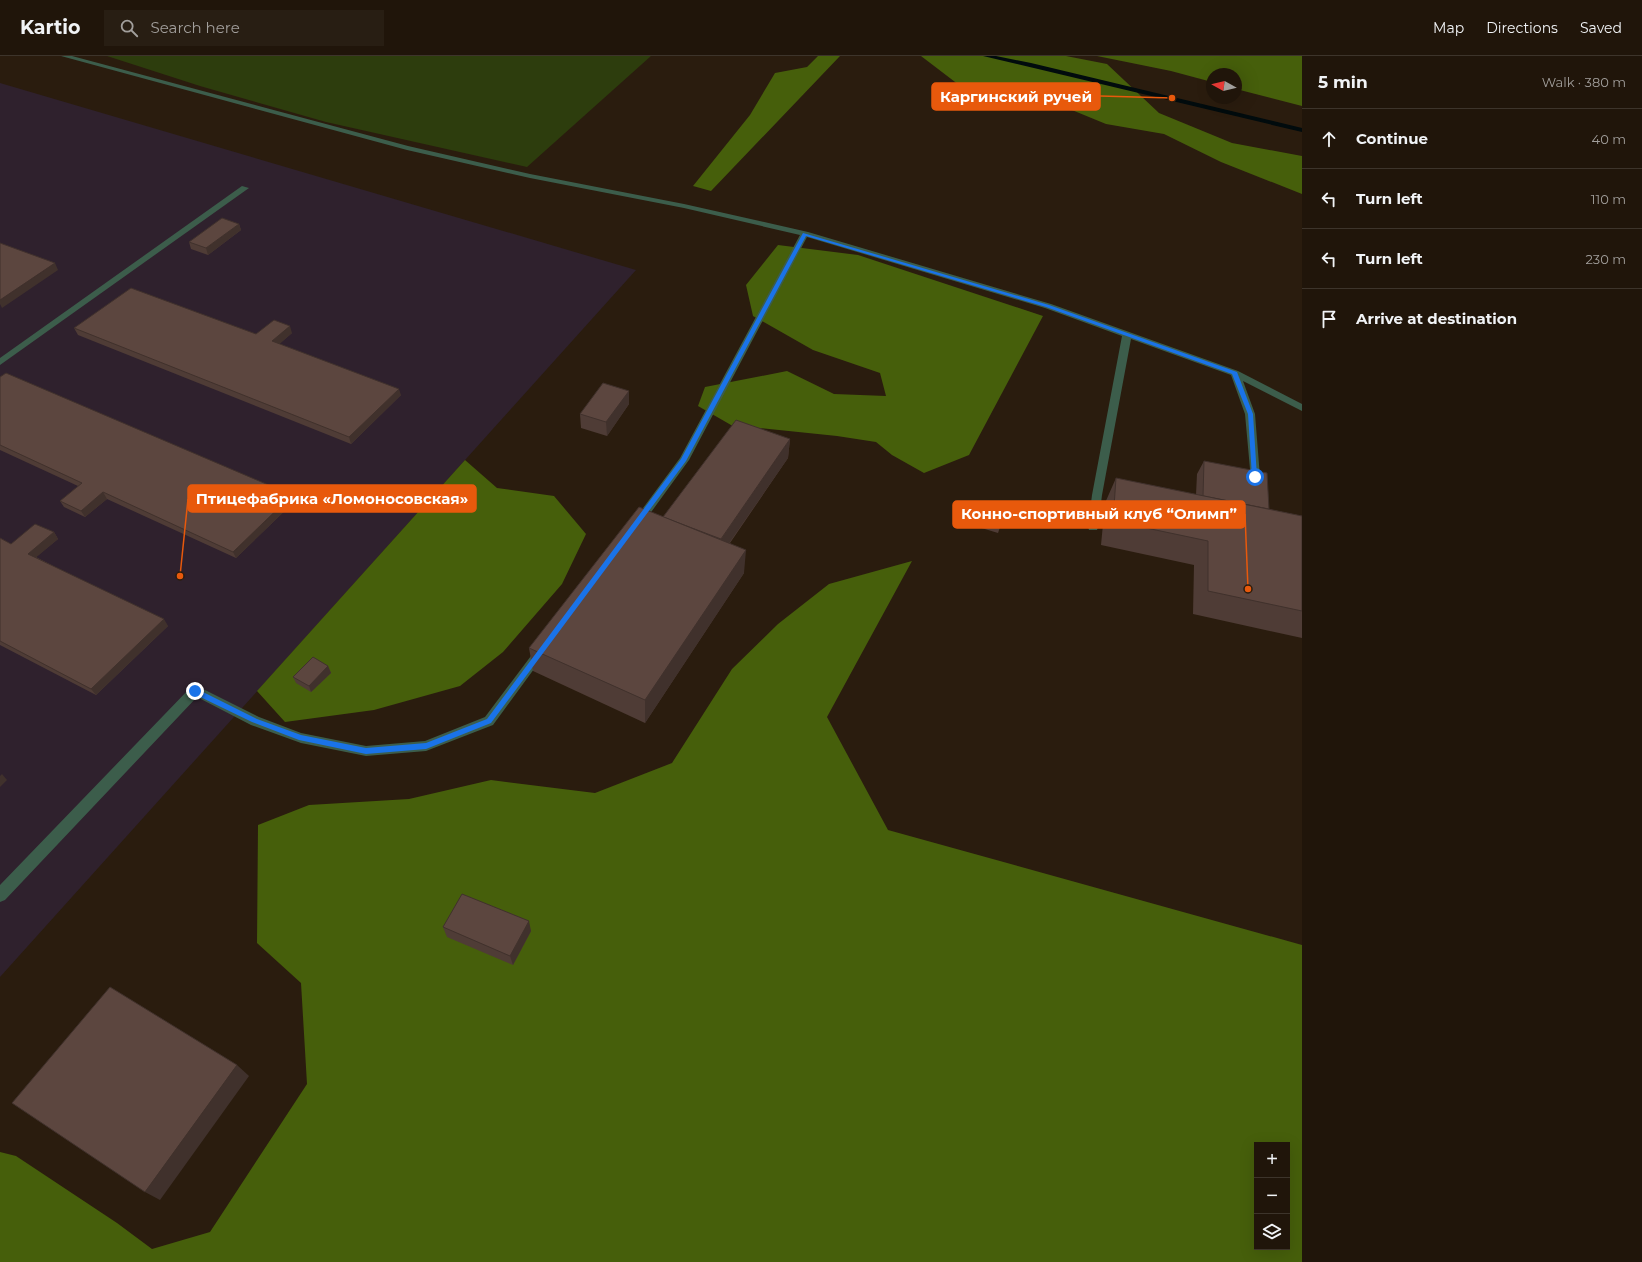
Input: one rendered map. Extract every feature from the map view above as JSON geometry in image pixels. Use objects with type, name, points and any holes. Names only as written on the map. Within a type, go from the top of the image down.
[{"type":"lane","points":[[64,56],[407,148],[530,176],[684,206],[805,234],[1048,306],[1235,373],[1302,408]]},
{"type":"lane","points":[[0,362],[245,188]]},
{"type":"lane","points":[[627,535],[684,460],[805,234]]},
{"type":"lane","points":[[1093,527],[1097,495],[1127,334]]},
{"type":"lane","points":[[1235,373],[1250,414],[1255,477]]},
{"type":"lane","points":[[0,895],[195,691],[255,720],[301,738],[366,751],[426,746],[489,721],[547,642]]},
{"type":"shaded area","points":[[0,83],[636,270],[0,977]]},
{"type":"green space","points":[[107,56],[651,56],[527,167],[326,122],[200,86]]},
{"type":"green space","points":[[818,56],[840,56],[711,191],[693,186],[750,115],[775,73],[807,67]]},
{"type":"green space","points":[[921,56],[1066,56],[1107,64],[1159,113],[1232,143],[1302,156],[1302,194],[1221,162],[1164,134],[1106,124],[1067,108],[1003,101],[959,85]]},
{"type":"green space","points":[[1097,56],[1302,56],[1302,106],[1242,91],[1242,68],[1206,68],[1206,80],[1171,71]]},
{"type":"green space","points":[[778,245],[858,255],[1043,316],[969,455],[924,473],[892,455],[876,442],[837,436],[731,425],[698,406],[705,387],[787,371],[834,394],[886,396],[880,373],[813,350],[753,316],[746,285]]},
{"type":"green space","points":[[465,460],[497,488],[554,496],[586,534],[562,584],[503,652],[460,686],[374,710],[285,722],[257,691]]},
{"type":"green space","points":[[912,561],[827,717],[888,830],[1302,945],[1302,1262],[0,1262],[0,1152],[16,1156],[117,1223],[152,1249],[210,1232],[307,1084],[301,983],[257,943],[258,825],[309,805],[409,799],[491,780],[595,793],[672,763],[732,669],[778,624],[829,584]]},
{"type":"building","points":[[222,218],[239,224],[206,248],[189,242]]},
{"type":"building","points":[[0,243],[55,263],[0,300]]},
{"type":"building","points":[[131,288],[256,334],[274,320],[290,326],[272,341],[399,389],[349,437],[74,328]]},
{"type":"building","points":[[6,373],[292,495],[233,552],[103,492],[81,511],[60,501],[82,483],[0,445],[0,377]]},
{"type":"building","points":[[603,383],[629,391],[606,422],[580,414]]},
{"type":"building","points":[[736,420],[790,439],[721,539],[663,517]]},
{"type":"building","points":[[1204,461],[1267,473],[1269,509],[1203,496]]},
{"type":"building","points":[[1116,478],[1302,516],[1302,611],[1208,591],[1208,541],[1113,521]]},
{"type":"building","points":[[639,507],[746,550],[645,700],[529,648]]},
{"type":"building","points":[[35,524],[54,532],[28,554],[164,619],[91,689],[0,641],[0,538],[11,544]]},
{"type":"building","points":[[313,657],[328,666],[309,686],[293,677]]},
{"type":"building","points":[[462,894],[529,921],[510,956],[443,927]]},
{"type":"building","points":[[110,987],[237,1065],[145,1192],[12,1103]]},
{"type":"waterway","points":[[986,56],[1031,65],[1302,130]]},
{"type":"place","name":"Каргинский ручей","points":[[1172,98]]},
{"type":"place","name":"Птицефабрика «Ломоносовская»","points":[[180,576]]},
{"type":"place","name":"Конно-спортивный клуб “Олимп”","points":[[1248,589]]},
{"type":"route","points":[[195,691],[255,720],[301,738],[366,751],[426,746],[489,721],[684,460],[764,308],[805,234],[1048,306],[1235,373],[1250,414],[1255,477]]}]
